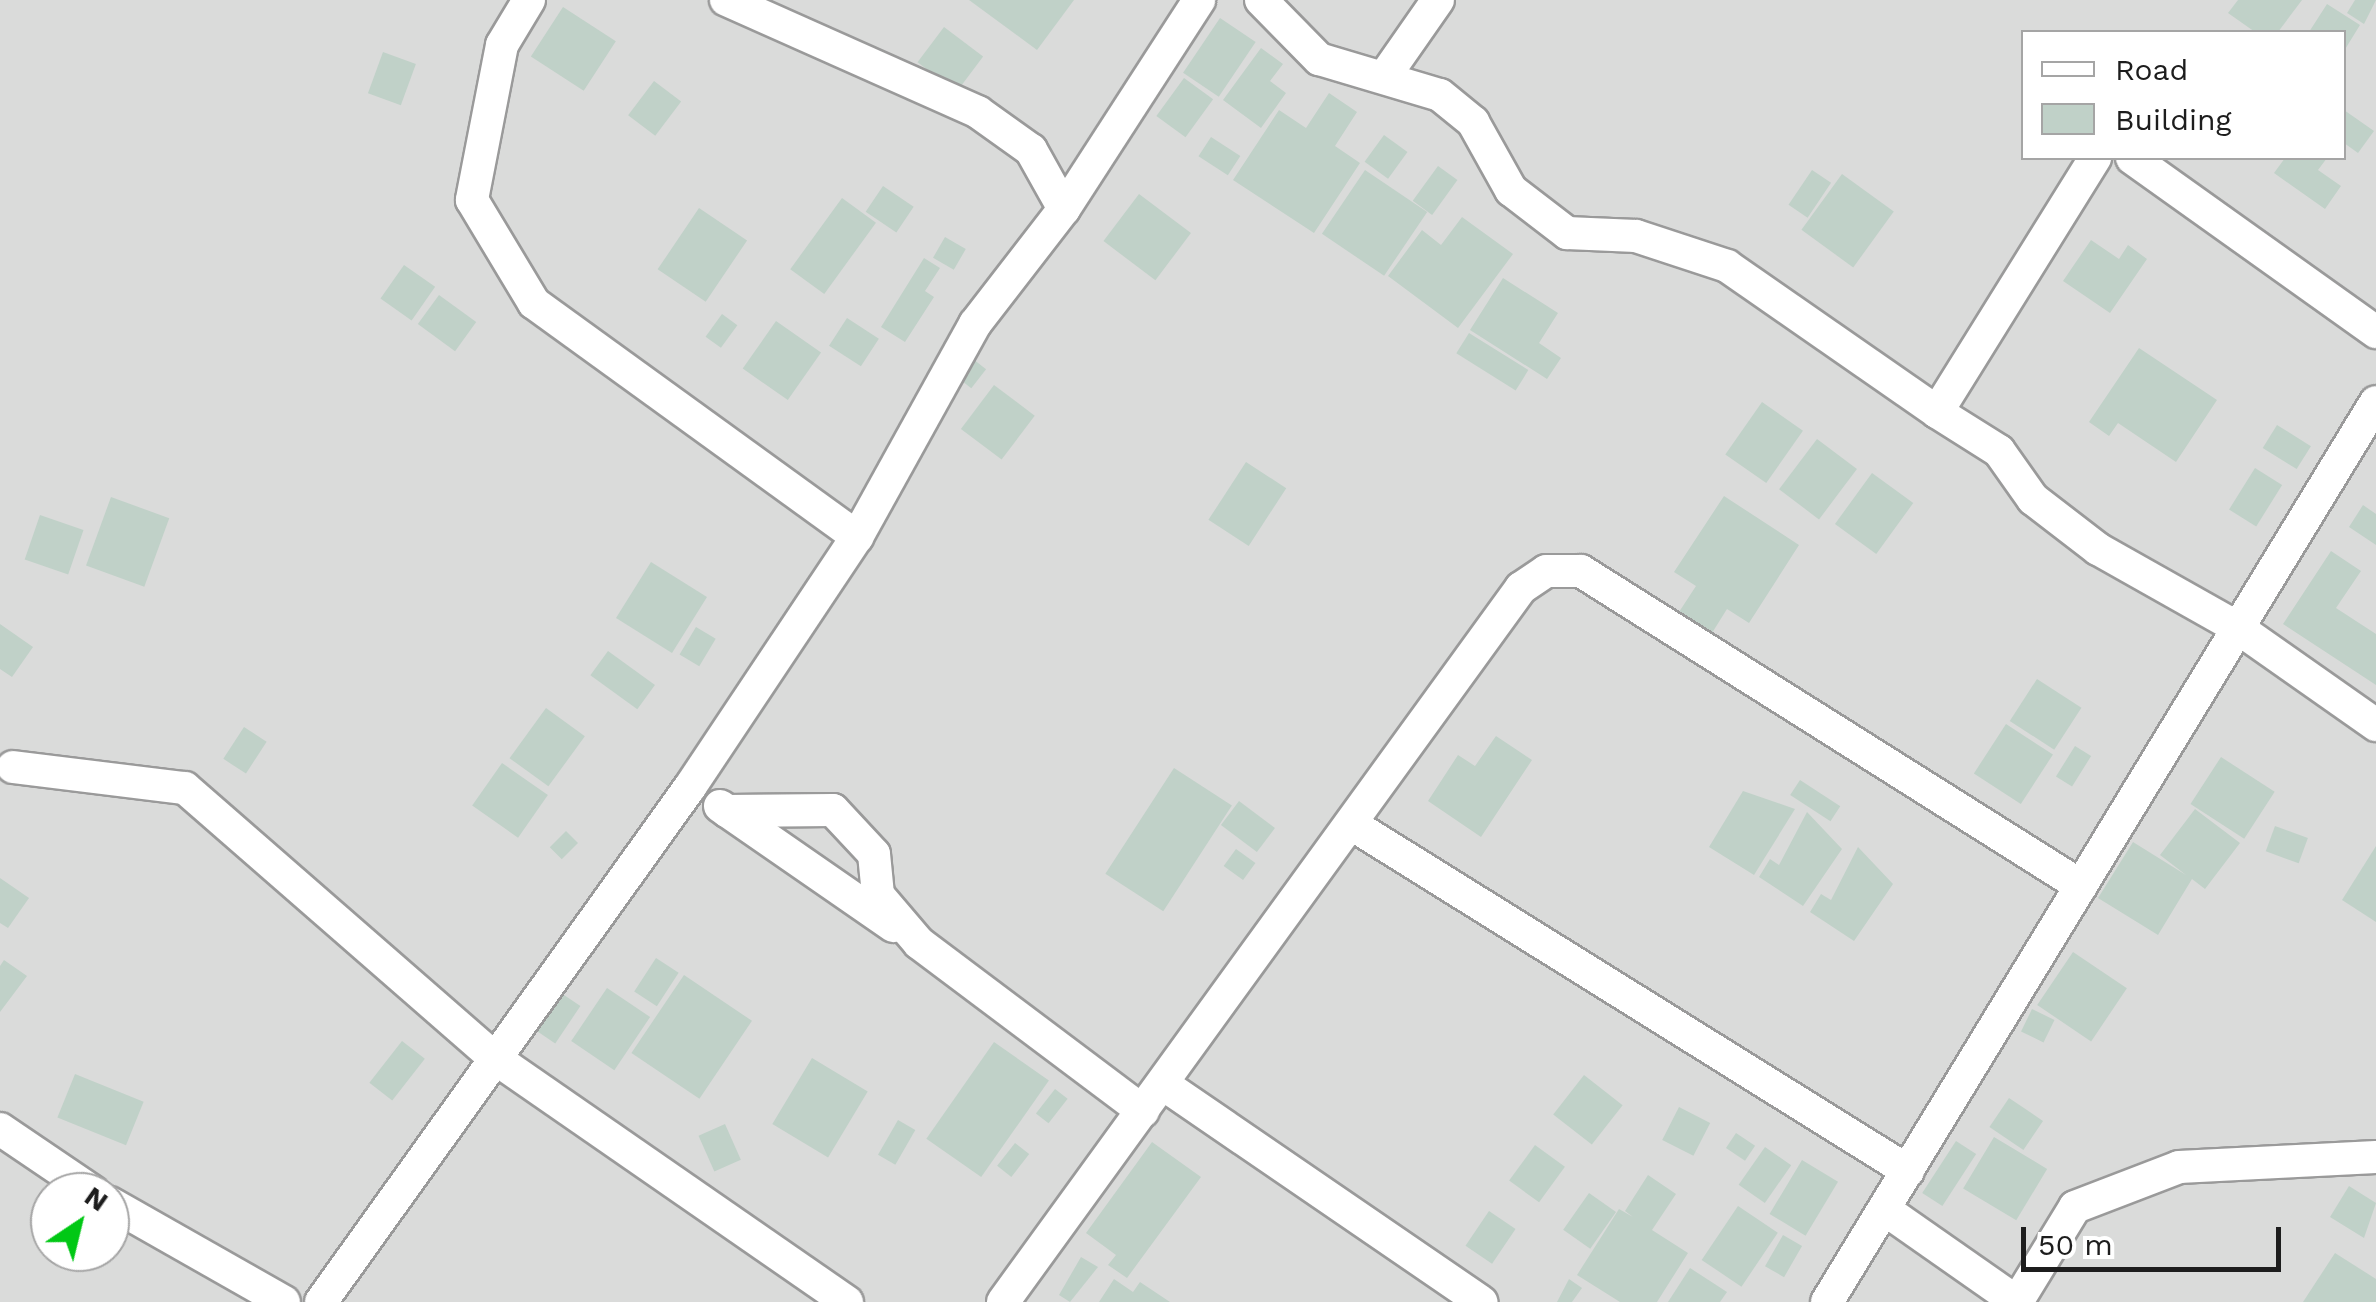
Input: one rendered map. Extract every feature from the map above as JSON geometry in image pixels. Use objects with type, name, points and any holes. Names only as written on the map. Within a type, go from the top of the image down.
[{"type":"street","points":[[530,0],[502,44],[472,200],[534,304],[857,536]]},
{"type":"street","points":[[726,0],[978,112],[1031,150],[1064,209]]},
{"type":"street","points":[[321,1302],[690,788],[857,536],[965,340],[1064,209],[1199,0]]},
{"type":"street","points":[[1261,0],[1319,58],[1387,74],[1473,122],[1512,190],[1567,232],[1636,236],[1727,266],[2000,452],[2033,498],[2098,549],[2238,628],[2376,725]]},
{"type":"street","points":[[1387,74],[1438,0]]},
{"type":"street","points":[[1936,412],[2094,160]]},
{"type":"street","points":[[2135,160],[2376,332]]},
{"type":"street","points":[[1827,1302],[2376,402]]},
{"type":"street","points":[[1003,1302],[1354,825],[1521,588],[1568,566],[2081,886]]},
{"type":"street","points":[[4,772],[185,788],[496,1059],[847,1302]]},
{"type":"street","points":[[690,788],[918,943],[1143,1111]]},
{"type":"street","points":[[727,810],[833,810],[874,854],[878,894],[918,943]]},
{"type":"street","points":[[1354,825],[1908,1170]]},
{"type":"street","points":[[1162,1084],[1481,1302]]},
{"type":"street","points":[[0,1128],[64,1172]]},
{"type":"street","points":[[1884,1210],[2016,1302],[2075,1207],[2179,1167],[2376,1157]]},
{"type":"street","points":[[130,1214],[284,1302]]},
{"type":"shaded area","points":[[0,0],[2376,0],[2376,1302],[0,1302]]},
{"type":"building","points":[[969,0],[1074,0],[1037,50]]},
{"type":"building","points":[[2238,0],[2302,0],[2280,30],[2252,30],[2228,13]]},
{"type":"building","points":[[2355,0],[2376,0],[2364,24],[2347,13]]},
{"type":"building","points":[[2327,4],[2360,25],[2346,48],[2346,30],[2310,30]]},
{"type":"building","points":[[563,7],[616,41],[584,91],[531,56]]},
{"type":"building","points":[[1220,18],[1256,42],[1219,97],[1183,73]]},
{"type":"building","points":[[944,27],[983,56],[957,92],[918,62]]},
{"type":"building","points":[[1261,48],[1283,64],[1270,81],[1286,93],[1261,128],[1223,100]]},
{"type":"building","points":[[383,52],[416,64],[401,105],[368,93]]},
{"type":"building","points":[[1184,78],[1213,99],[1185,137],[1156,116]]},
{"type":"building","points":[[654,81],[681,101],[655,136],[628,115]]},
{"type":"building","points":[[1329,93],[1357,112],[1335,146],[1360,163],[1314,233],[1233,180],[1279,110],[1306,128]]},
{"type":"building","points":[[2346,111],[2374,131],[2358,153],[2346,144]]},
{"type":"building","points":[[1384,135],[1407,152],[1388,179],[1365,162]]},
{"type":"building","points":[[1211,137],[1240,156],[1228,175],[1198,156]]},
{"type":"building","points":[[2284,160],[2326,160],[2318,170],[2341,186],[2325,209],[2274,173]]},
{"type":"building","points":[[1438,166],[1457,180],[1432,215],[1413,201]]},
{"type":"building","points":[[1365,170],[1427,212],[1384,276],[1322,234]]},
{"type":"building","points":[[1812,170],[1831,183],[1808,218],[1789,205]]},
{"type":"building","points":[[1842,174],[1894,212],[1853,267],[1801,230]]},
{"type":"building","points":[[883,186],[914,207],[896,232],[866,212]]},
{"type":"building","points":[[1139,194],[1191,233],[1155,280],[1103,241]]},
{"type":"building","points":[[842,198],[876,223],[824,294],[790,269]]},
{"type":"building","points":[[699,208],[747,240],[706,302],[658,269]]},
{"type":"building","points":[[1462,217],[1513,254],[1458,328],[1388,276],[1422,230],[1441,245]]},
{"type":"building","points":[[945,237],[966,249],[954,270],[933,258]]},
{"type":"building","points":[[2091,240],[2119,259],[2128,245],[2147,259],[2110,313],[2063,281]]},
{"type":"building","points":[[924,258],[940,268],[925,291],[934,297],[905,342],[881,327]]},
{"type":"building","points":[[404,265],[435,287],[412,320],[380,299]]},
{"type":"building","points":[[1503,278],[1558,313],[1539,343],[1561,358],[1547,379],[1470,330]]},
{"type":"building","points":[[439,295],[476,322],[455,351],[418,324]]},
{"type":"building","points":[[722,314],[737,325],[721,348],[706,337]]},
{"type":"building","points":[[847,318],[879,339],[861,366],[829,346]]},
{"type":"building","points":[[776,321],[821,353],[788,400],[743,369]]},
{"type":"building","points":[[1469,333],[1528,370],[1516,390],[1456,353]]},
{"type":"building","points":[[2139,348],[2217,400],[2176,462],[2118,423],[2109,436],[2089,422]]},
{"type":"building","points":[[964,352],[986,369],[971,388],[949,371]]},
{"type":"building","points":[[994,385],[1035,416],[1002,460],[961,429]]},
{"type":"building","points":[[1762,402],[1803,431],[1766,483],[1725,454]]},
{"type":"building","points":[[2277,425],[2311,446],[2297,469],[2263,448]]},
{"type":"building","points":[[1817,439],[1857,469],[1819,519],[1779,489]]},
{"type":"building","points":[[1246,462],[1286,488],[1249,546],[1208,520]]},
{"type":"building","points":[[2255,468],[2282,485],[2256,527],[2229,510]]},
{"type":"building","points":[[1872,473],[1913,503],[1876,554],[1835,524]]},
{"type":"building","points":[[1724,496],[1799,545],[1749,623],[1727,609],[1712,633],[1679,612],[1696,586],[1674,572]]},
{"type":"building","points":[[111,497],[169,518],[144,587],[86,566]]},
{"type":"building","points":[[2363,505],[2376,514],[2376,545],[2349,527]]},
{"type":"building","points":[[40,515],[83,530],[68,574],[25,559]]},
{"type":"building","points":[[2331,551],[2361,571],[2336,608],[2376,634],[2376,685],[2283,624]]},
{"type":"building","points":[[651,562],[707,597],[672,653],[616,618]]},
{"type":"building","points":[[0,624],[33,647],[12,677],[0,669]]},
{"type":"building","points":[[696,627],[716,639],[699,666],[680,654]]},
{"type":"building","points":[[608,651],[655,685],[637,709],[590,675]]},
{"type":"building","points":[[2037,679],[2081,708],[2054,750],[2010,721]]},
{"type":"building","points":[[546,708],[585,736],[548,786],[510,758]]},
{"type":"building","points":[[2006,724],[2053,754],[2021,804],[1974,773]]},
{"type":"building","points":[[244,727],[267,742],[246,774],[223,759]]},
{"type":"building","points":[[1496,736],[1532,760],[1481,837],[1428,801],[1458,755],[1475,766]]},
{"type":"building","points":[[2075,746],[2091,756],[2072,787],[2056,777]]},
{"type":"building","points":[[2221,757],[2275,792],[2244,839],[2191,804]]},
{"type":"building","points":[[502,763],[548,795],[518,838],[472,806]]},
{"type":"building","points":[[1174,768],[1232,806],[1163,911],[1105,874]]},
{"type":"building","points":[[1800,780],[1840,806],[1830,821],[1790,795]]},
{"type":"building","points":[[1743,791],[1795,809],[1754,875],[1709,847]]},
{"type":"building","points":[[1239,801],[1275,828],[1257,852],[1221,825]]},
{"type":"building","points":[[2195,809],[2240,843],[2205,889],[2192,879],[2158,935],[2098,898],[2133,842],[2186,875],[2160,855]]},
{"type":"building","points":[[1807,812],[1842,849],[1803,906],[1759,877],[1770,859],[1779,865]]},
{"type":"building","points":[[2275,826],[2308,838],[2299,863],[2266,851]]},
{"type":"building","points":[[566,831],[578,843],[562,859],[550,847]]},
{"type":"building","points":[[2376,846],[2376,922],[2342,900]]},
{"type":"building","points":[[1858,847],[1893,884],[1854,941],[1810,912],[1821,894],[1831,900]]},
{"type":"building","points":[[1236,849],[1255,863],[1243,880],[1224,866]]},
{"type":"building","points":[[0,878],[29,898],[8,928],[0,923]]},
{"type":"building","points":[[2073,952],[2127,988],[2091,1041],[2037,1005]]},
{"type":"building","points":[[656,958],[679,973],[657,1006],[634,992]]},
{"type":"building","points":[[4,960],[27,976],[0,1012],[0,966]]},
{"type":"building","points":[[684,975],[752,1021],[699,1099],[631,1053]]},
{"type":"building","points":[[607,988],[650,1017],[614,1070],[571,1041]]},
{"type":"building","points":[[558,991],[580,1006],[555,1043],[533,1028]]},
{"type":"building","points":[[2032,1009],[2054,1020],[2044,1042],[2021,1031]]},
{"type":"building","points":[[402,1041],[425,1059],[392,1101],[369,1083]]},
{"type":"building","points":[[994,1042],[1049,1080],[981,1177],[926,1139]]},
{"type":"building","points":[[812,1058],[868,1091],[828,1157],[772,1124]]},
{"type":"building","points":[[75,1074],[144,1102],[126,1145],[57,1118]]},
{"type":"building","points":[[1584,1075],[1623,1105],[1592,1145],[1553,1114]]},
{"type":"building","points":[[1055,1089],[1068,1099],[1049,1123],[1036,1113]]},
{"type":"building","points":[[2009,1098],[2043,1121],[2023,1150],[1989,1127]]},
{"type":"building","points":[[1679,1107],[1710,1123],[1693,1156],[1662,1140]]},
{"type":"building","points":[[898,1120],[915,1130],[895,1165],[878,1155]]},
{"type":"building","points":[[725,1124],[741,1160],[714,1171],[699,1136]]},
{"type":"building","points":[[1736,1133],[1755,1146],[1745,1161],[1726,1148]]},
{"type":"building","points":[[1994,1137],[2047,1169],[2016,1220],[1963,1188]]},
{"type":"building","points":[[1956,1141],[1976,1154],[1942,1206],[1922,1193]]},
{"type":"building","points":[[1152,1142],[1201,1177],[1127,1278],[1108,1265],[1116,1255],[1086,1233]]},
{"type":"building","points":[[1015,1143],[1029,1154],[1011,1177],[997,1166]]},
{"type":"building","points":[[1535,1145],[1565,1167],[1539,1202],[1509,1181]]},
{"type":"building","points":[[1765,1147],[1791,1165],[1765,1203],[1739,1185]]},
{"type":"building","points":[[1802,1160],[1838,1182],[1806,1236],[1770,1214]]},
{"type":"building","points":[[1648,1175],[1676,1194],[1652,1230],[1688,1253],[1657,1302],[1620,1302],[1577,1275],[1619,1209],[1633,1217],[1625,1211]]},
{"type":"building","points":[[2349,1186],[2376,1203],[2364,1238],[2330,1217]]},
{"type":"building","points":[[1589,1193],[1616,1212],[1590,1249],[1563,1230]]},
{"type":"building","points":[[1738,1206],[1778,1233],[1741,1287],[1702,1260]]},
{"type":"building","points":[[1489,1211],[1516,1229],[1492,1264],[1466,1246]]},
{"type":"building","points":[[1783,1235],[1802,1246],[1784,1277],[1765,1266]]},
{"type":"building","points":[[2335,1253],[2376,1279],[2376,1302],[2303,1302]]},
{"type":"building","points":[[1081,1257],[1098,1267],[1070,1302],[1059,1295]]},
{"type":"building","points":[[1690,1268],[1727,1292],[1720,1302],[1668,1302]]},
{"type":"building","points":[[1114,1279],[1133,1292],[1140,1282],[1170,1302],[1099,1302]]},
{"type":"building","points":[[1569,1279],[1582,1288],[1572,1302],[1557,1302]]}]
